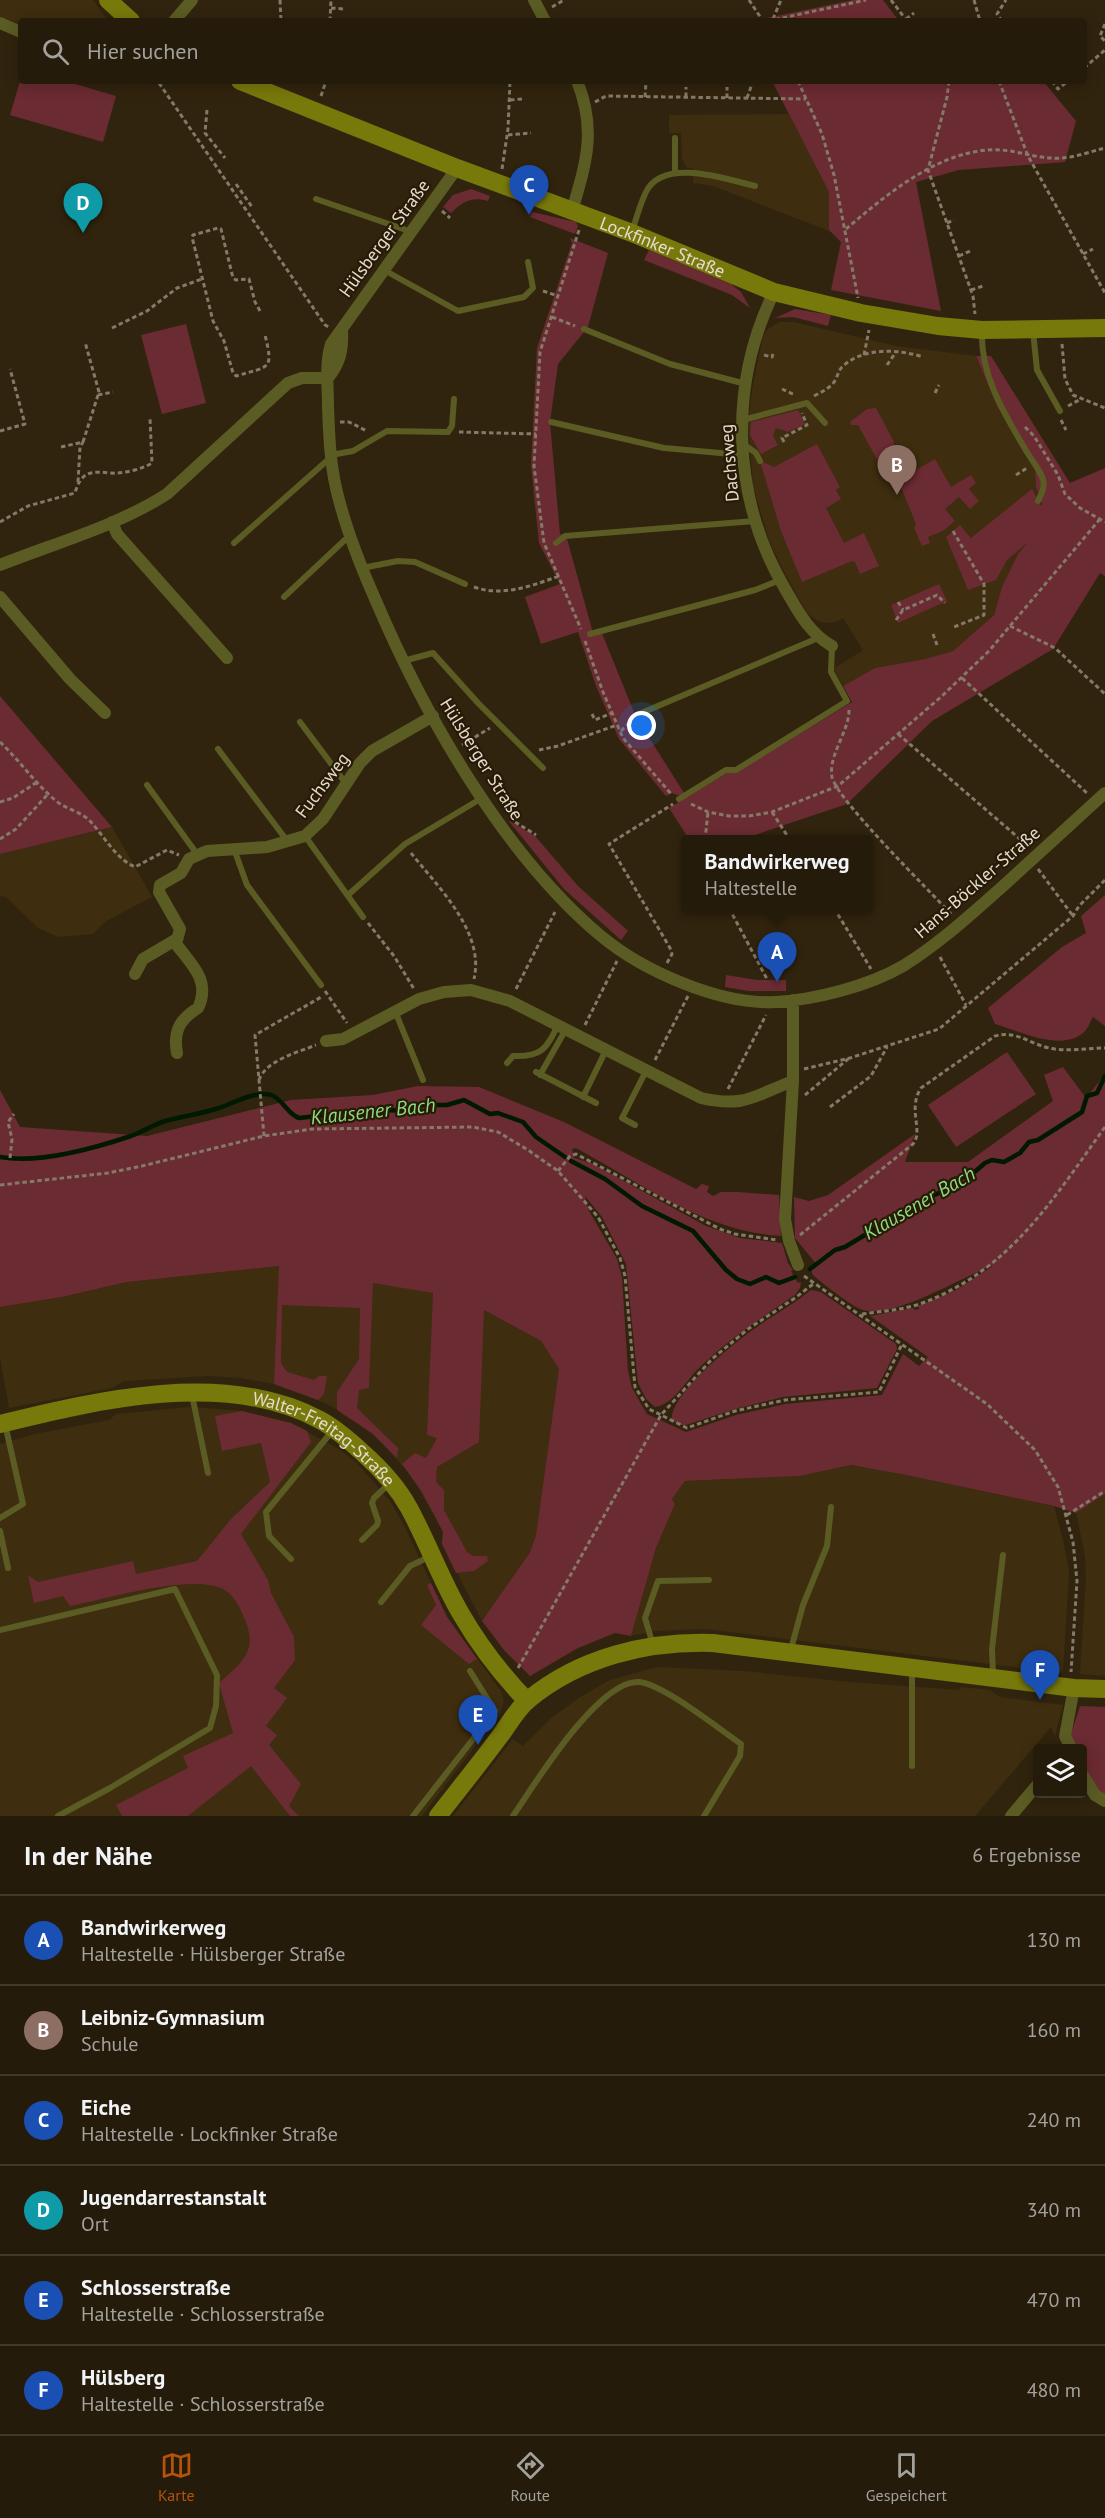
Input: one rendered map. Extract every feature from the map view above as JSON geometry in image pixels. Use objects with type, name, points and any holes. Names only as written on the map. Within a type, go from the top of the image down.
[{"type":"street","points":[[108,0],[128,18]]},
{"type":"street","points":[[177,18],[192,0]]},
{"type":"street","points":[[534,0],[543,18]]},
{"type":"street","points":[[0,23],[18,31]]},
{"type":"street","name":"Lockfinker Straße","points":[[247,84],[577,218],[632,233],[774,292],[872,315],[938,326],[979,322],[1033,331],[1105,328]]},
{"type":"street","points":[[577,218],[589,145],[588,118],[578,84]]},
{"type":"street","name":"Hülsberger Straße","points":[[457,168],[349,317],[342,331],[341,356],[337,367],[328,378],[331,456],[336,489],[362,568],[404,661],[433,716],[482,798],[515,844],[563,900],[603,938],[622,952],[692,987],[758,1002],[793,1000]]},
{"type":"street","name":"Dachsweg","points":[[774,292],[762,317],[746,384],[742,420],[746,486],[755,520],[780,580],[809,628],[818,638],[832,646]]},
{"type":"street","points":[[0,565],[112,522],[167,494],[288,383],[302,378],[328,378]]},
{"type":"street","points":[[112,522],[117,534],[227,658]]},
{"type":"street","points":[[0,597],[70,679],[105,713]]},
{"type":"street","name":"Fuchsweg","points":[[193,857],[207,851],[267,848],[305,836],[324,819],[360,763],[372,751],[433,716]]},
{"type":"street","name":"Hans-Böckler-Straße","points":[[793,1000],[875,979],[900,967],[933,946],[1105,793]]},
{"type":"street","points":[[177,1053],[175,1040],[178,1027],[184,1017],[198,1008],[204,988],[200,976],[176,944],[180,929],[159,892],[160,885],[181,873],[193,857]]},
{"type":"street","points":[[135,974],[143,959],[177,939]]},
{"type":"street","points":[[326,1041],[343,1039],[419,999],[444,992],[471,990],[510,1001],[701,1098],[729,1103],[752,1099],[793,1081]]},
{"type":"street","points":[[793,1000],[793,1081],[785,1219],[789,1241],[798,1265]]},
{"type":"street","name":"Walter-Freitag-Straße","points":[[2,1424],[61,1409],[136,1397],[191,1392],[251,1397],[293,1408],[320,1420],[375,1463],[391,1482],[408,1506],[461,1615],[508,1681],[527,1701]]},
{"type":"street","points":[[438,1816],[527,1701],[565,1675],[604,1657],[653,1645],[681,1642],[713,1643],[1074,1688],[1105,1689]]},
{"type":"street","points":[[1061,1744],[1065,1736],[1074,1688]]},
{"type":"street","points":[[1065,1736],[1069,1744]]},
{"type":"street","points":[[1087,1781],[1095,1795],[1105,1801]]},
{"type":"street","points":[[1011,1816],[1033,1790]]},
{"type":"lane","points":[[675,138],[675,173]]},
{"type":"lane","points":[[632,233],[646,190],[659,176],[675,173],[712,175],[755,186]]},
{"type":"lane","points":[[316,199],[412,232]]},
{"type":"lane","points":[[384,270],[458,311],[524,297],[533,288],[528,262]]},
{"type":"lane","points":[[979,322],[981,348],[986,368],[1006,415],[1042,476],[1043,492],[1038,501]]},
{"type":"lane","points":[[584,329],[670,364],[746,384]]},
{"type":"lane","points":[[1033,331],[1037,370],[1060,411]]},
{"type":"lane","points":[[234,543],[331,456],[353,451],[387,430],[448,432],[452,426],[454,399]]},
{"type":"lane","points":[[742,420],[807,403],[825,423]]},
{"type":"lane","points":[[551,422],[664,448],[742,449],[756,453],[760,461]]},
{"type":"lane","points":[[556,543],[565,536],[755,520]]},
{"type":"lane","points":[[284,597],[350,535]]},
{"type":"lane","points":[[362,568],[398,561],[415,562],[465,584]]},
{"type":"lane","points":[[590,634],[755,590],[780,580]]},
{"type":"lane","points":[[639,714],[818,638]]},
{"type":"lane","points":[[679,799],[726,770],[736,770],[847,701],[831,672],[832,646]]},
{"type":"lane","points":[[404,661],[434,653],[478,703],[543,768]]},
{"type":"lane","points":[[300,722],[347,785]]},
{"type":"lane","points":[[218,749],[288,843]]},
{"type":"lane","points":[[147,784],[193,857]]},
{"type":"lane","points":[[348,895],[405,844],[482,798]]},
{"type":"lane","points":[[305,836],[363,916]]},
{"type":"lane","points":[[234,849],[247,885],[321,985]]},
{"type":"lane","points":[[395,1011],[423,1080]]},
{"type":"lane","points":[[507,1063],[513,1056],[528,1057],[546,1048],[562,1027]]},
{"type":"lane","points":[[562,1027],[538,1074],[596,1103]]},
{"type":"lane","points":[[583,1097],[606,1050]]},
{"type":"lane","points":[[635,1125],[622,1118],[646,1071]]},
{"type":"lane","points":[[191,1392],[208,1473]]},
{"type":"lane","points":[[0,1518],[23,1504],[2,1424]]},
{"type":"lane","points":[[291,1558],[269,1536],[266,1512],[334,1429]]},
{"type":"lane","points":[[362,1540],[377,1525],[378,1521],[372,1503],[374,1498],[391,1482]]},
{"type":"lane","points":[[790,1653],[803,1605],[827,1546],[831,1507]]},
{"type":"lane","points":[[0,1531],[8,1568]]},
{"type":"lane","points":[[381,1602],[410,1566],[432,1555]]},
{"type":"lane","points":[[993,1678],[992,1649],[1003,1555]]},
{"type":"lane","points":[[653,1645],[645,1618],[658,1581],[709,1580]]},
{"type":"lane","points":[[0,1630],[175,1589],[218,1675],[216,1706],[210,1728],[110,1788],[58,1816]]},
{"type":"lane","points":[[912,1668],[912,1766]]},
{"type":"lane","points":[[413,1816],[495,1711],[470,1671]]},
{"type":"lane","points":[[513,1816],[560,1746],[593,1708],[611,1691],[637,1682],[656,1687],[741,1744],[740,1756],[704,1816]]},
{"type":"path","points":[[280,0],[281,18]]},
{"type":"path","points":[[330,18],[331,0]]},
{"type":"path","points":[[749,0],[761,18]]},
{"type":"path","points":[[772,18],[781,0]]},
{"type":"path","points":[[785,18],[866,0]]},
{"type":"path","points":[[891,0],[904,18]]},
{"type":"path","points":[[974,0],[979,18]]},
{"type":"path","points":[[1000,18],[997,14],[1006,0]]},
{"type":"path","points":[[331,8],[344,9]]},
{"type":"path","points":[[908,18],[914,13]]},
{"type":"path","points":[[1105,24],[1100,36],[1105,41]]},
{"type":"path","points":[[1087,65],[1105,50]]},
{"type":"path","points":[[160,84],[325,325]]},
{"type":"path","points":[[503,167],[508,135],[510,84]]},
{"type":"path","points":[[645,97],[646,84]]},
{"type":"path","points":[[747,98],[752,84]]},
{"type":"path","points":[[799,84],[822,135],[846,229],[858,300]]},
{"type":"path","points":[[948,84],[928,170],[971,290],[979,322]]},
{"type":"path","points":[[1000,84],[1028,153],[1083,254],[1103,285],[1105,293]]},
{"type":"path","points":[[686,87],[686,97]]},
{"type":"path","points":[[727,98],[728,87]]},
{"type":"path","points":[[585,105],[606,96],[806,99]]},
{"type":"path","points":[[510,100],[522,99]]},
{"type":"path","points":[[207,110],[205,133],[225,158]]},
{"type":"path","points":[[508,135],[531,133]]},
{"type":"path","points":[[846,229],[889,193],[946,160],[973,152],[997,150],[1058,159],[1105,148]]},
{"type":"path","points":[[236,184],[252,207]]},
{"type":"path","points":[[440,210],[450,218]]},
{"type":"path","points":[[577,218],[558,296],[540,352],[534,466],[544,543],[579,624]]},
{"type":"path","points":[[947,223],[954,220]]},
{"type":"path","points":[[1066,224],[1072,221]]},
{"type":"path","points":[[260,310],[255,302],[249,279],[236,280],[233,278],[220,229],[193,235],[213,321],[224,341],[233,373],[236,376],[266,367],[270,362],[265,335]]},
{"type":"path","points":[[1083,254],[1093,249]]},
{"type":"path","points":[[959,255],[970,251]]},
{"type":"path","points":[[112,328],[147,311],[177,288],[202,279]]},
{"type":"path","points":[[971,290],[983,286]]},
{"type":"path","points":[[530,292],[540,291],[558,296]]},
{"type":"path","points":[[552,317],[584,329]]},
{"type":"path","points":[[864,355],[867,338]]},
{"type":"path","points":[[0,522],[28,506],[75,493],[78,484],[80,447],[99,392],[85,342]]},
{"type":"path","points":[[807,403],[830,388],[845,365],[864,355],[878,351],[896,351],[923,357]]},
{"type":"path","points":[[887,365],[896,351]]},
{"type":"path","points":[[759,354],[772,357],[773,354]]},
{"type":"path","points":[[1062,354],[1068,390],[1073,395],[1105,408]]},
{"type":"path","points":[[0,431],[25,424],[10,369]]},
{"type":"path","points":[[935,393],[939,385]]},
{"type":"path","points":[[98,395],[112,392]]},
{"type":"path","points":[[1068,406],[1082,398]]},
{"type":"path","points":[[784,441],[782,438],[807,425],[799,406]]},
{"type":"path","points":[[1006,415],[1021,423],[1034,436],[1058,475],[1065,494],[1080,508],[1105,522]]},
{"type":"path","points":[[78,484],[88,473],[95,471],[112,473],[153,463],[150,418]]},
{"type":"path","points":[[351,423],[376,436]]},
{"type":"path","points":[[448,432],[536,434]]},
{"type":"path","points":[[62,447],[83,441]]},
{"type":"path","points":[[593,664],[620,732],[668,792],[708,812],[729,816],[749,816],[772,812],[838,786],[962,678],[1010,626],[1100,519]]},
{"type":"path","points":[[953,531],[984,584],[985,597],[984,615],[954,627]]},
{"type":"path","points":[[465,584],[490,591],[514,590],[559,576]]},
{"type":"path","points":[[896,620],[903,610],[937,595],[945,603]]},
{"type":"path","points":[[898,602],[903,610]]},
{"type":"path","points":[[1010,626],[1055,648],[1105,694]]},
{"type":"path","points":[[933,634],[937,645]]},
{"type":"path","points":[[962,678],[1080,787]]},
{"type":"path","points":[[847,701],[849,714],[832,769],[832,779],[847,802],[945,908]]},
{"type":"path","points":[[592,714],[595,720],[612,713]]},
{"type":"path","points":[[620,732],[639,714]]},
{"type":"path","points":[[525,749],[538,750],[558,746],[617,725]]},
{"type":"path","points":[[471,739],[492,726]]},
{"type":"path","points":[[898,734],[1021,840]]},
{"type":"path","points":[[0,742],[48,794],[63,807],[89,820],[112,849],[128,864],[135,867],[167,850],[193,857]]},
{"type":"path","points":[[0,802],[13,798],[37,782]]},
{"type":"path","points":[[0,839],[16,829],[48,794]]},
{"type":"path","points":[[666,808],[609,844],[672,952]]},
{"type":"path","points":[[706,835],[708,812]]},
{"type":"path","points":[[772,812],[787,835]]},
{"type":"path","points":[[514,821],[536,835]]},
{"type":"path","points":[[405,844],[469,931],[476,959],[471,990]]},
{"type":"path","points":[[1039,870],[1073,916]]},
{"type":"path","points":[[805,1069],[887,1047],[939,1029],[1073,916],[1079,906],[1105,880]]},
{"type":"path","points":[[731,913],[767,979]]},
{"type":"path","points":[[837,913],[865,957]]},
{"type":"path","points":[[517,987],[554,915]]},
{"type":"path","points":[[363,916],[394,956],[419,999]]},
{"type":"path","points":[[939,956],[966,1005]]},
{"type":"path","points":[[585,1024],[616,964]]},
{"type":"path","points":[[264,1136],[255,1035],[327,993],[341,1015]]},
{"type":"path","points":[[659,1053],[686,1001]]},
{"type":"path","points":[[736,1073],[765,1017]]},
{"type":"path","points":[[558,1171],[570,1156],[576,1154],[720,1229],[763,1239],[789,1241],[799,1236],[914,1144],[917,1135],[915,1096],[921,1088],[995,1036],[1004,1033],[1017,1035],[1049,1048],[1105,1048]]},
{"type":"path","points":[[258,1083],[260,1076],[278,1061],[326,1041]]},
{"type":"path","points":[[830,1107],[871,1076],[887,1047]]},
{"type":"path","points":[[802,1097],[850,1058]]},
{"type":"path","points":[[10,1158],[12,1139],[8,1122],[14,1114]]},
{"type":"path","points":[[0,1185],[142,1166],[264,1136],[312,1129],[473,1127],[498,1132],[558,1171],[598,1217],[620,1258],[625,1276],[635,1387],[649,1409],[687,1428],[735,1411],[785,1400],[879,1392],[902,1344]]},
{"type":"path","points":[[861,1314],[903,1308],[925,1302],[992,1266],[1035,1223],[1105,1127]]},
{"type":"path","points":[[806,1279],[861,1314],[987,1404],[1035,1449],[1058,1487],[1073,1542],[1077,1581],[1071,1677],[1074,1688]]},
{"type":"path","points":[[508,1681],[520,1665],[661,1415],[721,1352],[748,1329],[795,1299],[813,1284]]},
{"type":"path","points":[[1067,1515],[1105,1491]]},
{"type":"shaded area","points":[[0,0],[93,0],[106,18],[18,18],[18,23],[0,17]]},
{"type":"shaded area","points":[[853,0],[883,0],[897,18],[766,18]]},
{"type":"shaded area","points":[[19,84],[75,84],[116,96],[103,142],[10,115]]},
{"type":"shaded area","points":[[774,84],[1045,84],[1076,121],[1065,162],[959,170],[916,182],[941,311],[831,290],[841,242],[829,230],[829,192]]},
{"type":"shaded area","points":[[789,114],[829,192],[829,231],[713,186],[693,183],[693,168],[687,168],[682,159],[681,133],[669,133],[669,115]]},
{"type":"shaded area","points":[[471,189],[490,196],[488,201],[477,199],[468,201],[451,213],[443,207],[453,195]]},
{"type":"shaded area","points":[[532,212],[576,222],[578,226],[575,234],[530,217]]},
{"type":"shaded area","points":[[570,238],[608,253],[588,327],[558,364],[550,422],[560,534],[566,535],[593,633],[601,631],[636,717],[684,793],[680,796],[672,793],[666,796],[619,739],[596,686],[578,632],[541,644],[525,597],[560,584],[539,543],[531,465],[537,348],[572,243]]},
{"type":"shaded area","points":[[649,250],[731,284],[741,292],[750,308],[732,295],[644,260]]},
{"type":"shaded area","points":[[795,309],[831,315],[828,326],[793,317],[775,318]]},
{"type":"shaded area","points":[[779,322],[794,322],[896,346],[976,356],[997,406],[1035,470],[1036,487],[1042,504],[1037,531],[1002,587],[994,615],[953,651],[925,659],[875,668],[843,686],[833,669],[863,650],[843,618],[825,623],[807,613],[769,540],[753,486],[748,422],[753,384],[763,336],[768,329]]},
{"type":"shaded area","points":[[186,324],[206,403],[162,414],[141,335]]},
{"type":"shaded area","points":[[976,356],[991,356],[1070,483],[1105,468],[1105,576],[1100,573],[1053,649],[932,721],[847,804],[755,835],[686,835],[669,808],[727,773],[737,772],[852,702],[843,686],[875,668],[925,659],[953,651],[994,615],[1002,587],[1018,554],[1028,542],[1007,560],[996,580],[968,590],[946,537],[960,525],[971,538],[1032,489],[1041,506],[1042,504],[1036,487],[1035,470],[997,406]]},
{"type":"shaded area","points":[[876,408],[894,442],[892,448],[898,450],[901,456],[897,462],[883,470],[858,425],[851,425],[850,422],[867,409]]},
{"type":"shaded area","points":[[798,410],[805,424],[788,432],[776,428],[773,436],[778,445],[761,454],[750,435],[751,422]]},
{"type":"shaded area","points":[[817,444],[840,487],[836,490],[841,499],[826,508],[844,543],[864,533],[879,566],[860,574],[855,562],[852,561],[802,582],[781,531],[760,461],[774,467]]},
{"type":"shaded area","points":[[935,459],[951,487],[971,475],[976,483],[969,489],[979,501],[970,509],[959,497],[945,509],[955,521],[943,531],[928,537],[930,543],[922,546],[914,528],[916,524],[898,480],[891,474],[906,466],[914,471]]},
{"type":"shaded area","points":[[939,584],[947,601],[898,623],[891,605]]},
{"type":"shaded area","points":[[0,696],[112,827],[0,854]]},
{"type":"shaded area","points":[[508,820],[535,836],[578,886],[628,931],[621,940],[564,889]]},
{"type":"shaded area","points":[[112,827],[152,897],[106,921],[93,934],[58,937],[38,928],[6,897],[0,896],[0,854]]},
{"type":"shaded area","points":[[1105,895],[1105,1026],[1093,1017],[1086,1030],[1077,1037],[1055,1040],[1042,1039],[995,1024],[988,1008],[1062,947],[1086,933],[1081,916]]},
{"type":"shaded area","points":[[726,975],[757,980],[786,980],[786,991],[749,991],[725,987]]},
{"type":"shaded area","points":[[1007,1052],[1036,1094],[956,1147],[928,1105]]},
{"type":"shaded area","points":[[1063,1067],[1086,1098],[1105,1074],[1105,1494],[1076,1513],[1054,1506],[851,1465],[800,1476],[685,1481],[672,1499],[675,1504],[656,1548],[631,1636],[615,1633],[578,1648],[530,1676],[504,1650],[482,1621],[530,1552],[536,1535],[559,1369],[541,1341],[484,1310],[479,1442],[437,1467],[436,1482],[444,1490],[444,1510],[467,1552],[473,1556],[487,1556],[488,1561],[474,1571],[456,1573],[442,1544],[443,1532],[422,1492],[402,1464],[415,1453],[426,1458],[437,1438],[427,1435],[433,1293],[373,1283],[369,1388],[359,1390],[357,1408],[398,1448],[397,1458],[373,1434],[337,1410],[337,1392],[359,1359],[360,1308],[282,1305],[281,1363],[287,1372],[314,1380],[319,1376],[327,1376],[324,1394],[318,1400],[274,1384],[279,1266],[127,1282],[62,1297],[0,1307],[0,1090],[20,1127],[147,1136],[291,1100],[373,1095],[418,1086],[479,1087],[564,1122],[696,1189],[702,1184],[709,1186],[707,1192],[713,1196],[721,1192],[779,1195],[781,1236],[754,1233],[728,1226],[678,1206],[576,1148],[572,1149],[574,1158],[591,1163],[706,1226],[740,1238],[782,1243],[788,1263],[793,1270],[791,1271],[798,1283],[801,1282],[795,1295],[731,1340],[696,1371],[673,1398],[655,1407],[646,1399],[638,1383],[626,1264],[602,1217],[585,1196],[589,1211],[617,1259],[622,1277],[628,1371],[632,1388],[647,1414],[686,1432],[736,1415],[785,1404],[882,1395],[903,1354],[919,1366],[928,1357],[870,1316],[913,1308],[919,1309],[918,1306],[956,1290],[993,1266],[906,1304],[871,1311],[858,1308],[813,1275],[811,1270],[818,1266],[795,1238],[794,1197],[809,1201],[828,1195],[915,1134],[905,1162],[968,1162],[1053,1101],[1044,1075]]},
{"type":"shaded area","points":[[279,1266],[472,1299],[487,1312],[541,1341],[559,1369],[536,1535],[530,1552],[482,1621],[442,1544],[443,1532],[411,1475],[373,1434],[351,1417],[325,1403],[274,1384],[241,1378],[208,1376],[124,1381],[112,1388],[9,1408],[0,1358],[0,1307],[62,1297],[127,1282]]},
{"type":"shaded area","points":[[811,1290],[821,1292],[896,1344],[897,1349],[877,1388],[783,1397],[686,1425],[679,1425],[672,1420],[674,1409],[681,1397],[706,1369],[747,1334]]},
{"type":"shaded area","points":[[190,1407],[242,1411],[291,1423],[339,1449],[357,1463],[390,1501],[404,1525],[447,1617],[501,1691],[504,1701],[501,1712],[422,1816],[0,1816],[0,1444],[35,1434],[109,1420],[116,1414]]},
{"type":"shaded area","points":[[242,1411],[291,1423],[307,1431],[311,1442],[241,1534],[268,1580],[271,1593],[294,1637],[295,1660],[274,1688],[287,1698],[266,1726],[277,1735],[269,1745],[301,1784],[289,1806],[299,1816],[290,1816],[251,1766],[188,1816],[122,1816],[116,1805],[188,1768],[183,1756],[233,1733],[219,1683],[245,1657],[250,1642],[246,1622],[231,1595],[223,1589],[209,1585],[191,1584],[148,1589],[70,1606],[63,1596],[34,1603],[28,1575],[38,1582],[133,1561],[136,1574],[197,1561],[231,1519],[270,1482],[261,1443],[222,1451],[215,1416]]},
{"type":"shaded area","points":[[851,1465],[1054,1506],[1069,1572],[1063,1673],[706,1629],[654,1631],[631,1636],[656,1548],[675,1504],[672,1499],[685,1481],[800,1476]]},
{"type":"shaded area","points":[[1105,1494],[1105,1676],[1080,1674],[1086,1578],[1085,1556],[1076,1513]]},
{"type":"shaded area","points":[[431,1583],[447,1617],[477,1659],[469,1664],[421,1625],[436,1605],[427,1585]]},
{"type":"shaded area","points":[[657,1667],[744,1671],[849,1682],[990,1690],[1000,1697],[1063,1705],[1055,1736],[1051,1727],[1036,1744],[1033,1744],[1033,1748],[975,1816],[453,1816],[513,1739],[523,1746],[550,1719],[580,1697],[610,1680]]},
{"type":"shaded area","points":[[1080,1706],[1105,1707],[1105,1795],[1094,1787],[1087,1773],[1087,1744],[1073,1744],[1070,1737]]},
{"type":"waterway","name":"Klausener Bach","points":[[810,1269],[835,1250],[845,1247],[906,1210],[916,1208],[921,1201],[939,1193],[952,1180],[971,1175],[992,1160],[1004,1162],[1020,1153],[1029,1142],[1038,1140],[1082,1112],[1087,1096],[1097,1093],[1105,1076]]},
{"type":"waterway","name":"Klausener Bach","points":[[0,1157],[15,1159],[48,1157],[83,1150],[131,1136],[165,1121],[212,1110],[259,1094],[275,1097],[299,1118],[343,1113],[367,1114],[387,1110],[405,1111],[423,1105],[447,1105],[464,1100],[490,1114],[498,1113],[523,1122],[536,1137],[565,1157]]},
{"type":"waterway","name":"Klausener Bach","points":[[571,1161],[605,1179],[642,1206],[693,1231],[726,1270],[737,1279],[750,1284],[766,1277],[779,1283],[795,1277]]},
{"type":"place","name":"Eiche","points":[[529,215]]},
{"type":"place","name":"Jugendarrestanstalt","points":[[83,233]]},
{"type":"place","name":"Leibniz-Gymnasium","points":[[897,495]]},
{"type":"place","name":"Bandwirkerweg","points":[[777,982]]},
{"type":"place","name":"Hülsberg","points":[[1040,1700]]},
{"type":"place","name":"Schlosserstraße","points":[[478,1745]]}]
